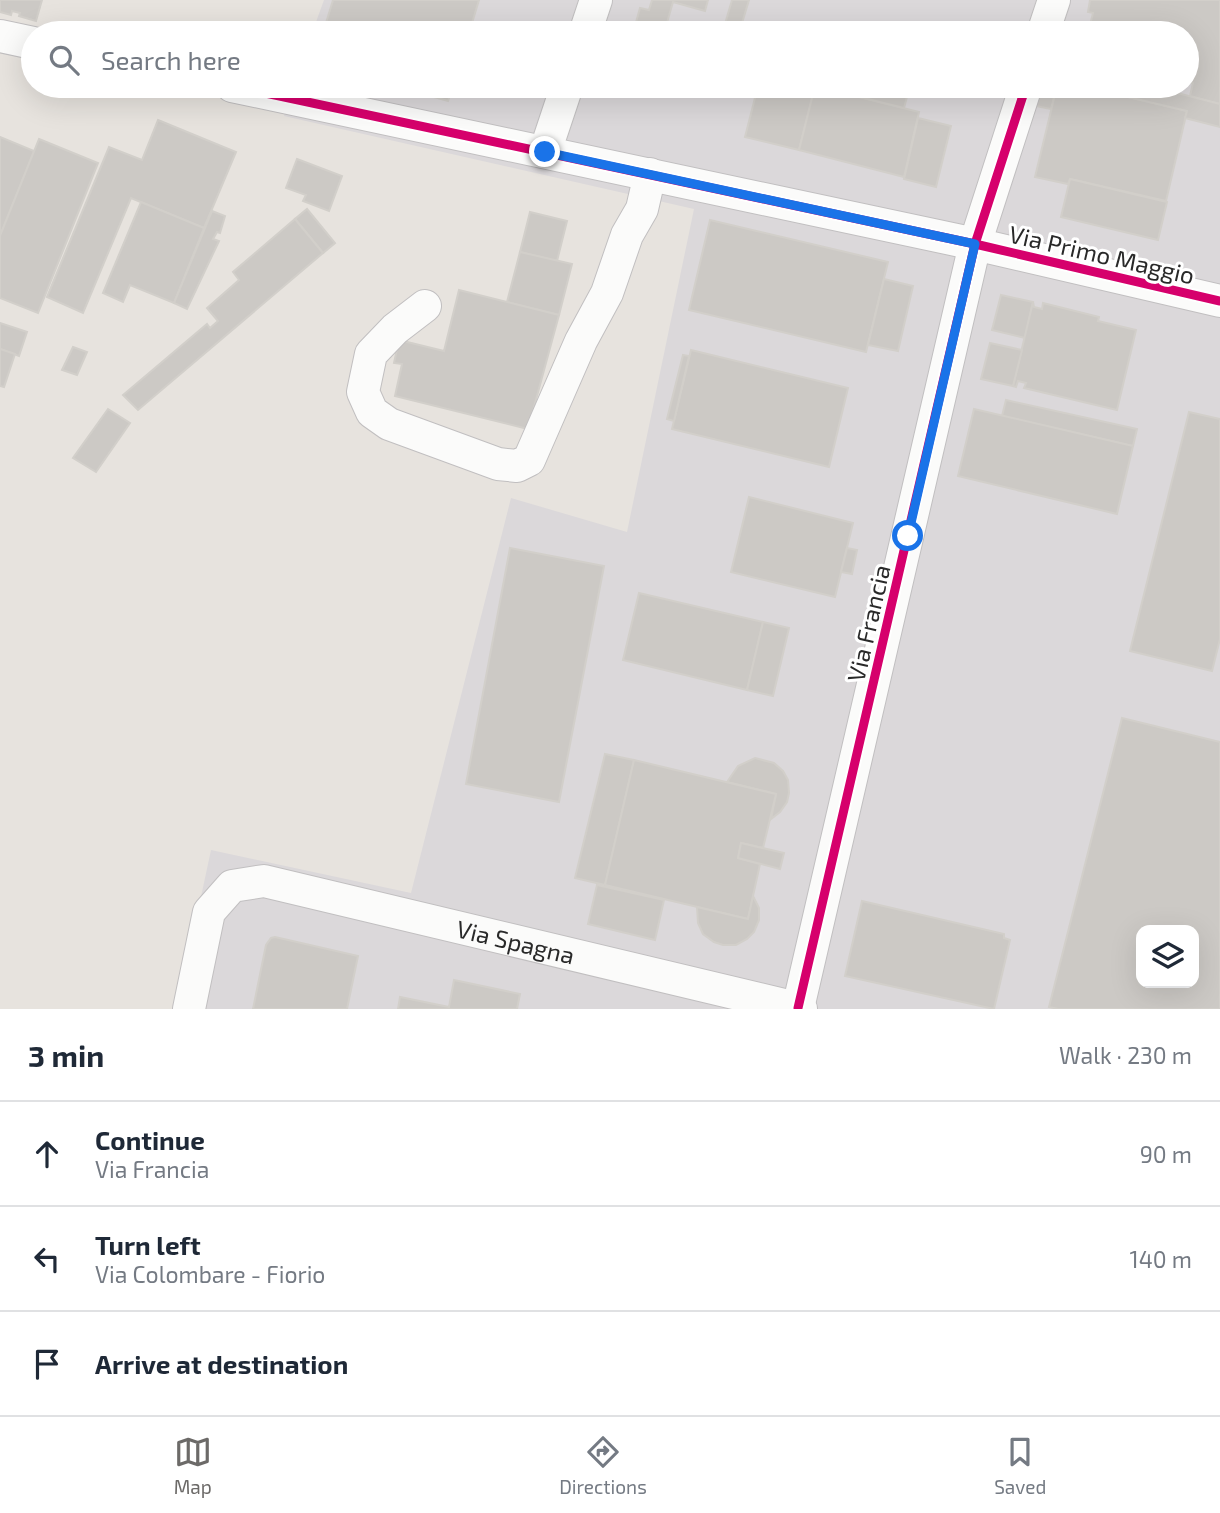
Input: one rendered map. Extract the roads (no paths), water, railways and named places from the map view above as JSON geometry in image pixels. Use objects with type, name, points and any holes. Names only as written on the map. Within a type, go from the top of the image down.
[{"type":"street","points":[[588,21],[596,0]]},
{"type":"street","points":[[1047,21],[1054,0]]},
{"type":"street","points":[[0,36],[21,40]]},
{"type":"street","name":"Via Primo Maggio","points":[[290,98],[975,244],[1220,301]]},
{"type":"street","points":[[545,152],[563,98]]},
{"type":"street","name":"Via Francia","points":[[799,1009],[975,244],[1022,98]]},
{"type":"street","points":[[425,306],[395,329],[371,354],[363,392],[372,412],[389,424],[499,464],[517,466],[529,460],[581,341],[607,293],[627,235],[642,209],[650,174]]},
{"type":"street","name":"Via Spagna","points":[[189,1009],[209,912],[232,886],[264,881],[799,1009]]}]
